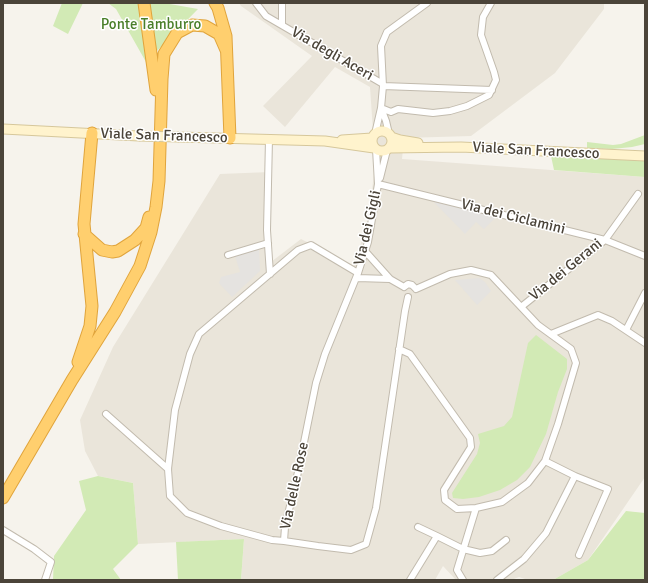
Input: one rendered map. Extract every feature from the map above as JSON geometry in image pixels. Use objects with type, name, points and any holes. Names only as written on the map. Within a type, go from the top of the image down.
[{"type":"highway","points":[[144,3],[160,121]]},
{"type":"highway","points":[[215,3],[218,8],[226,36],[230,138]]},
{"type":"highway","points":[[3,498],[72,380],[115,312],[140,266],[151,232],[159,181],[160,121],[164,54],[177,33],[192,25],[205,26],[219,34],[226,50]]},
{"type":"highway","points":[[72,380],[90,326],[92,306],[84,234],[85,206],[92,133]]},
{"type":"highway","points":[[84,234],[102,250],[112,252],[118,251],[135,240],[146,228],[159,181]]},
{"type":"street","name":"Via degli Aceri","points":[[256,3],[266,16],[383,85]]},
{"type":"street","name":"Via degli Aceri","points":[[282,3],[282,25]]},
{"type":"street","name":"Via degli Aceri","points":[[374,136],[381,108],[383,85],[381,46],[387,32],[427,3]]},
{"type":"street","points":[[381,108],[391,112],[398,109],[433,113],[450,112],[482,100],[490,95],[496,80],[481,35],[483,17],[491,3]]},
{"type":"street","points":[[383,85],[492,90]]},
{"type":"street","name":"Via degli Aceri","points":[[381,108],[390,136]]},
{"type":"street","name":"Viale San Francesco","points":[[3,129],[139,136],[358,142],[375,148]]},
{"type":"street","points":[[383,131],[390,136],[392,143],[388,149],[381,151],[375,148],[372,143],[374,136],[383,131]]},
{"type":"street","name":"Viale San Francesco","points":[[358,142],[374,136]]},
{"type":"street","name":"Viale San Francesco","points":[[390,136],[408,145]]},
{"type":"street","points":[[269,139],[268,242],[270,274]]},
{"type":"street","name":"Viale San Francesco","points":[[388,149],[408,145],[645,156]]},
{"type":"street","name":"Via dei Gigli","points":[[375,148],[378,184]]},
{"type":"street","name":"Via dei Gigli","points":[[357,275],[365,251],[378,184],[388,149]]},
{"type":"street","name":"Viale San Francesco","points":[[628,155],[645,149]]},
{"type":"street","name":"Via dei Ciclamini","points":[[378,184],[605,240],[645,256]]},
{"type":"street","name":"Via dei Gerani","points":[[521,307],[605,240],[638,194]]},
{"type":"street","points":[[228,255],[268,242]]},
{"type":"street","points":[[284,541],[272,540],[221,526],[186,513],[170,496],[168,469],[175,410],[190,354],[199,334],[298,250],[311,245],[357,275],[390,279]]},
{"type":"street","points":[[365,251],[390,279],[404,287]]},
{"type":"street","points":[[399,349],[410,354],[470,438],[471,447],[444,490],[445,500],[457,509],[476,508],[502,502],[528,483],[545,461],[562,410],[576,363],[571,349],[538,325],[491,275],[471,270],[450,274],[416,290],[414,296],[408,297],[404,293],[404,287]]},
{"type":"street","name":"Via delle Rose","points":[[357,275],[325,354],[316,383],[285,528],[284,541],[351,550],[366,544],[376,508],[408,297]]},
{"type":"street","points":[[404,287],[408,284],[412,284],[416,290]]},
{"type":"street","points":[[626,330],[645,293]]},
{"type":"street","points":[[551,334],[598,315],[612,321],[645,343]]},
{"type":"street","points":[[106,414],[168,469]]},
{"type":"street","points":[[545,461],[575,476],[608,489],[579,555]]},
{"type":"street","points":[[497,580],[524,559],[546,533],[575,476]]},
{"type":"street","points":[[463,580],[457,570],[476,508]]},
{"type":"street","points":[[418,527],[464,549],[480,553],[492,550],[506,540]]},
{"type":"street","points":[[3,530],[34,549],[51,562],[46,580]]},
{"type":"street","points":[[410,580],[437,536]]},
{"type":"shaded area","points":[[239,3],[604,3],[604,9],[555,73],[471,136],[404,138],[402,159],[645,177],[645,477],[588,560],[553,580],[528,580],[519,577],[511,580],[456,580],[443,566],[435,580],[241,580],[244,539],[138,544],[133,483],[98,476],[85,451],[80,420],[113,347],[220,174],[270,172],[271,262],[301,239],[354,266],[370,214],[375,160],[370,87],[335,67],[285,127],[263,106],[312,56],[241,6]]},
{"type":"shaded area","points":[[432,200],[497,216],[484,229],[476,222],[465,234]]},
{"type":"shaded area","points":[[259,248],[260,271],[232,297],[219,283],[221,277],[240,272],[235,256]]},
{"type":"shaded area","points":[[479,278],[485,282],[491,291],[477,305],[455,280]]},
{"type":"green space","name":"Ponte Tamburro","points":[[62,3],[83,3],[68,34],[53,26]]},
{"type":"green space","name":"Ponte Tamburro","points":[[108,3],[164,3],[198,9],[146,62],[116,9]]},
{"type":"green space","points":[[645,135],[645,144],[632,147],[612,149],[587,148],[587,142],[613,145],[621,144]]},
{"type":"green space","points":[[551,156],[645,160],[645,177],[554,170]]},
{"type":"green space","points":[[536,335],[567,359],[567,369],[558,392],[546,434],[530,467],[517,480],[500,490],[479,497],[463,499],[453,498],[452,493],[477,454],[480,443],[478,434],[504,426],[512,417],[528,343]]},
{"type":"green space","points":[[98,476],[133,483],[138,544],[113,569],[121,580],[53,580],[54,556],[86,510],[79,481]]},
{"type":"green space","points":[[626,511],[645,513],[645,580],[553,580],[588,560]]},
{"type":"green space","points":[[244,539],[241,580],[178,580],[176,542]]}]
